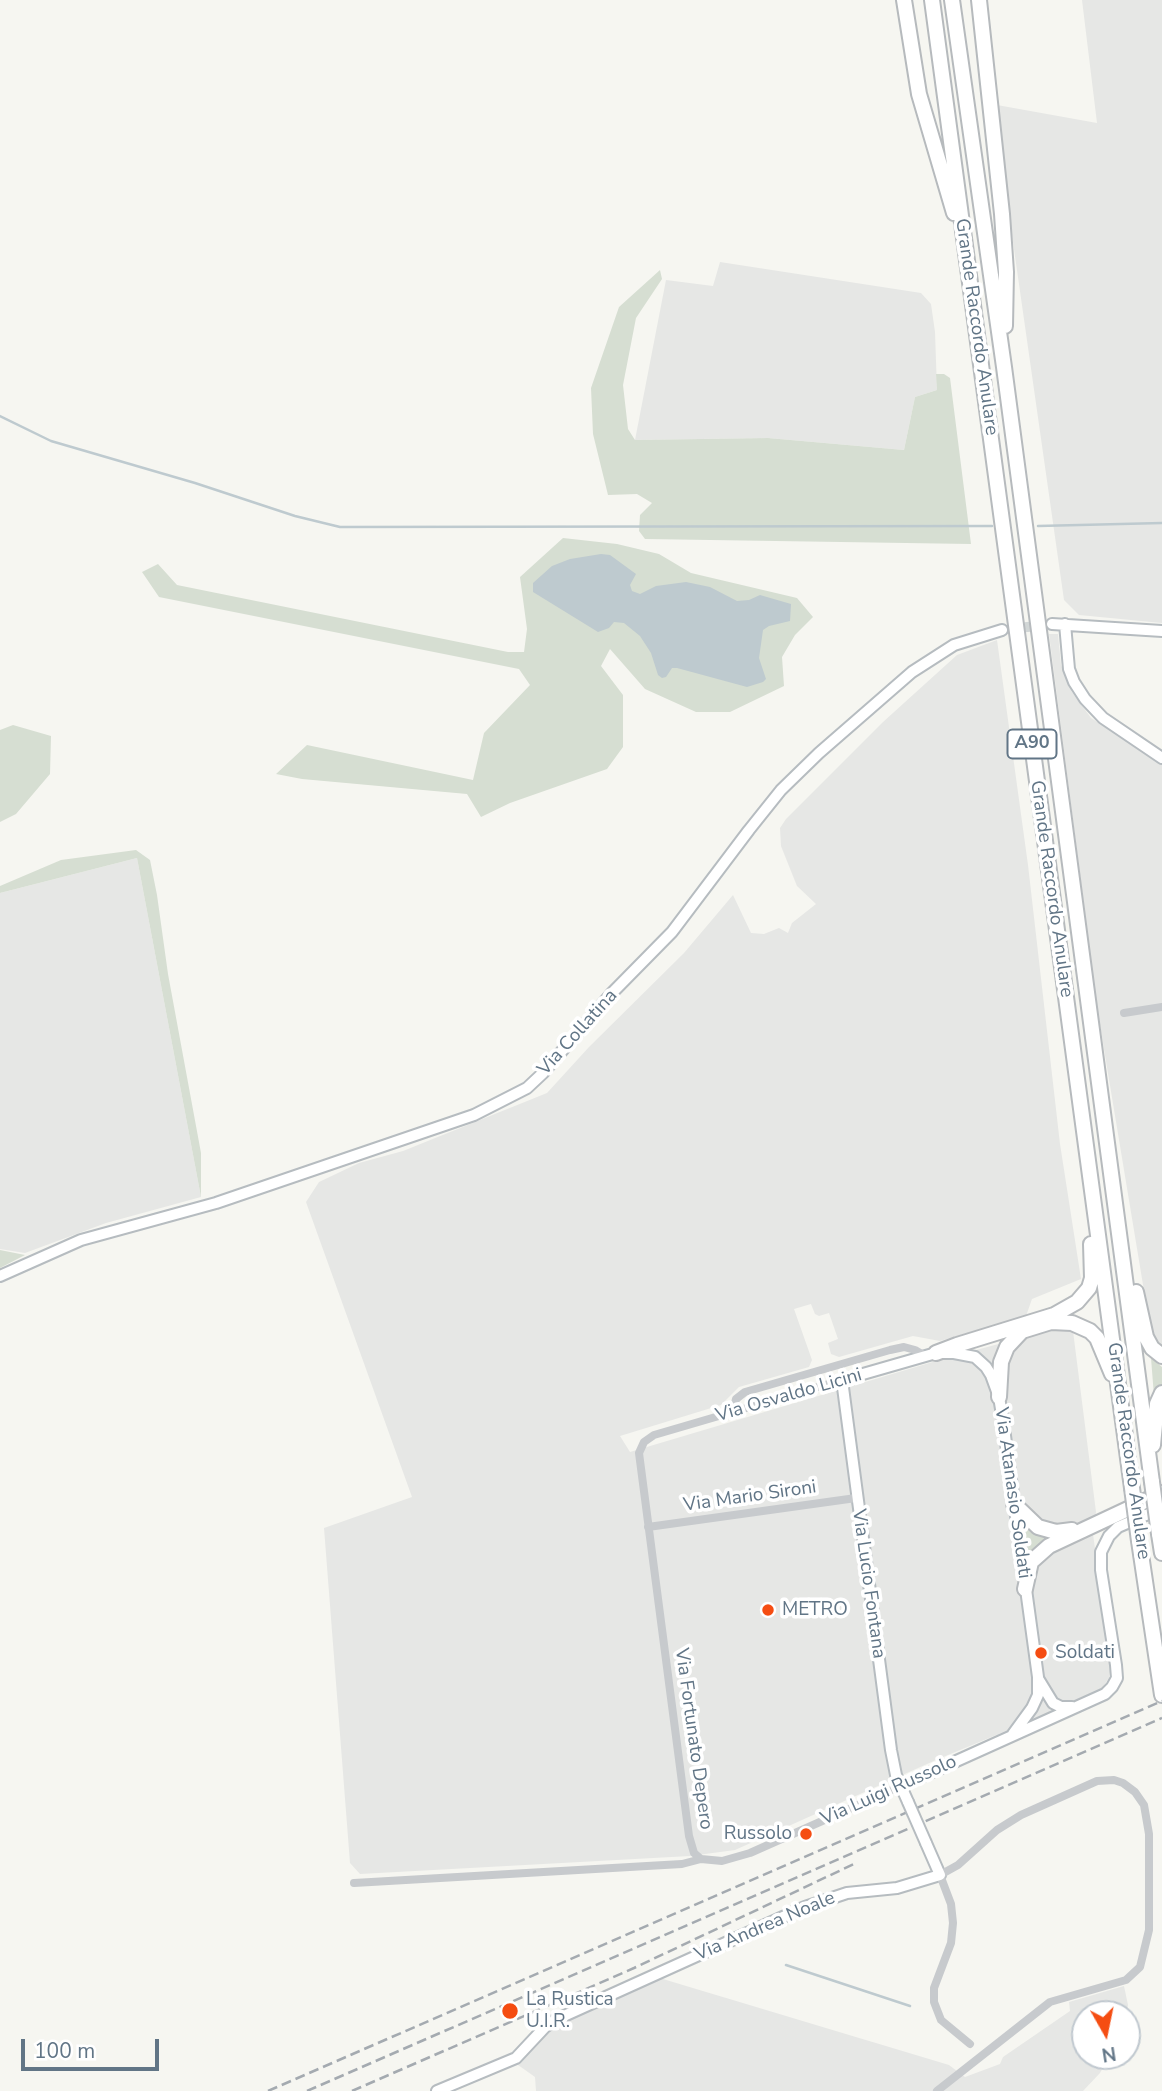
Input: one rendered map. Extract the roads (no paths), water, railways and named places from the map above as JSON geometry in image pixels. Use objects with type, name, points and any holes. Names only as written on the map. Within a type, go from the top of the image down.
[{"type":"highway","points":[[904,0],[919,94],[967,261]]},
{"type":"highway","name":"Grande Raccordo Anulare","points":[[932,0],[1162,1695]]},
{"type":"highway","name":"Grande Raccordo Anulare","points":[[952,0],[1155,1482],[1162,1553]]},
{"type":"highway","points":[[979,0],[1003,229],[1006,280],[1004,367]]},
{"type":"highway","points":[[931,1355],[1054,1315],[1077,1302],[1089,1288],[1092,1270],[1090,1165]]},
{"type":"highway","points":[[1118,1221],[1143,1330],[1149,1344],[1162,1356]]},
{"type":"highway","points":[[999,1397],[1004,1350],[1015,1337],[1027,1329],[1044,1324],[1059,1321],[1072,1323],[1086,1328],[1097,1338],[1113,1377],[1124,1422]]},
{"type":"highway","points":[[1025,1589],[1029,1566],[1035,1557],[1155,1482],[1157,1404],[1162,1393]]},
{"type":"highway","points":[[1014,1504],[1032,1523],[1044,1530],[1062,1532],[1084,1528]]},
{"type":"street","points":[[1052,624],[1162,631]]},
{"type":"street","points":[[1065,624],[1069,669],[1085,699],[1103,718],[1162,758]]},
{"type":"street","name":"Via Collatina","points":[[0,1276],[81,1240],[216,1203],[474,1115],[527,1088],[611,993],[672,932],[781,790],[818,753],[912,672],[954,645],[1002,630]]},
{"type":"street","points":[[1124,1013],[1162,1007]]},
{"type":"street","points":[[733,1412],[736,1399],[745,1392],[877,1353],[904,1347],[931,1355]]},
{"type":"street","name":"Via Atanasio Soldati","points":[[931,1355],[964,1353],[979,1360],[989,1370],[999,1397],[1038,1676],[1038,1695],[1013,1734]]},
{"type":"street","name":"Via Osvaldo Licini","points":[[644,1442],[654,1435],[931,1355]]},
{"type":"street","name":"Via Lucio Fontana","points":[[842,1380],[895,1771],[940,1875]]},
{"type":"street","name":"Via Fortunato Depero","points":[[644,1442],[638,1459],[689,1836],[694,1853],[701,1859]]},
{"type":"street","name":"Via Mario Sironi","points":[[648,1527],[856,1498]]},
{"type":"street","name":"Via Luigi Russolo","points":[[701,1859],[718,1861],[741,1856],[1105,1694],[1117,1678],[1100,1563],[1102,1545],[1109,1535],[1122,1525],[1162,1508]]},
{"type":"street","name":"Via Atanasio Soldati","points":[[1038,1676],[1052,1703],[1061,1707],[1075,1707]]},
{"type":"street","name":"Via Andrea Noale","points":[[437,2091],[516,2058],[555,2020],[805,1907],[847,1894],[897,1888],[940,1875],[966,1858],[1006,1823],[1090,1784],[1114,1780],[1123,1783],[1135,1792],[1144,1805],[1149,1834],[1149,1930],[1140,1967],[1126,1980],[1050,2002],[937,2091]]},
{"type":"street","name":"Via Fortunato Depero","points":[[354,1883],[682,1864],[701,1859]]},
{"type":"street","points":[[940,1875],[951,1904],[953,1923],[951,1942],[934,1988],[934,2002],[942,2020],[970,2044]]},
{"type":"waterway","points":[[0,416],[51,441],[195,483],[295,516],[340,527],[992,526]]},
{"type":"waterway","points":[[1038,526],[1162,523]]},
{"type":"waterway","points":[[786,1965],[910,2006]]},
{"type":"tunnel","points":[[1010,629],[1046,625]]},
{"type":"railway","points":[[268,2091],[1162,1701]]},
{"type":"railway","points":[[307,2091],[1162,1718]]},
{"type":"railway","points":[[352,2091],[634,1968],[856,1863]]},
{"type":"place","name":"METRO","points":[[768,1610]]},
{"type":"place","name":"Soldati","points":[[1041,1653]]},
{"type":"place","name":"Russolo","points":[[806,1834]]},
{"type":"place","name":"La Rustica U.I.R.","points":[[510,2011]]}]
